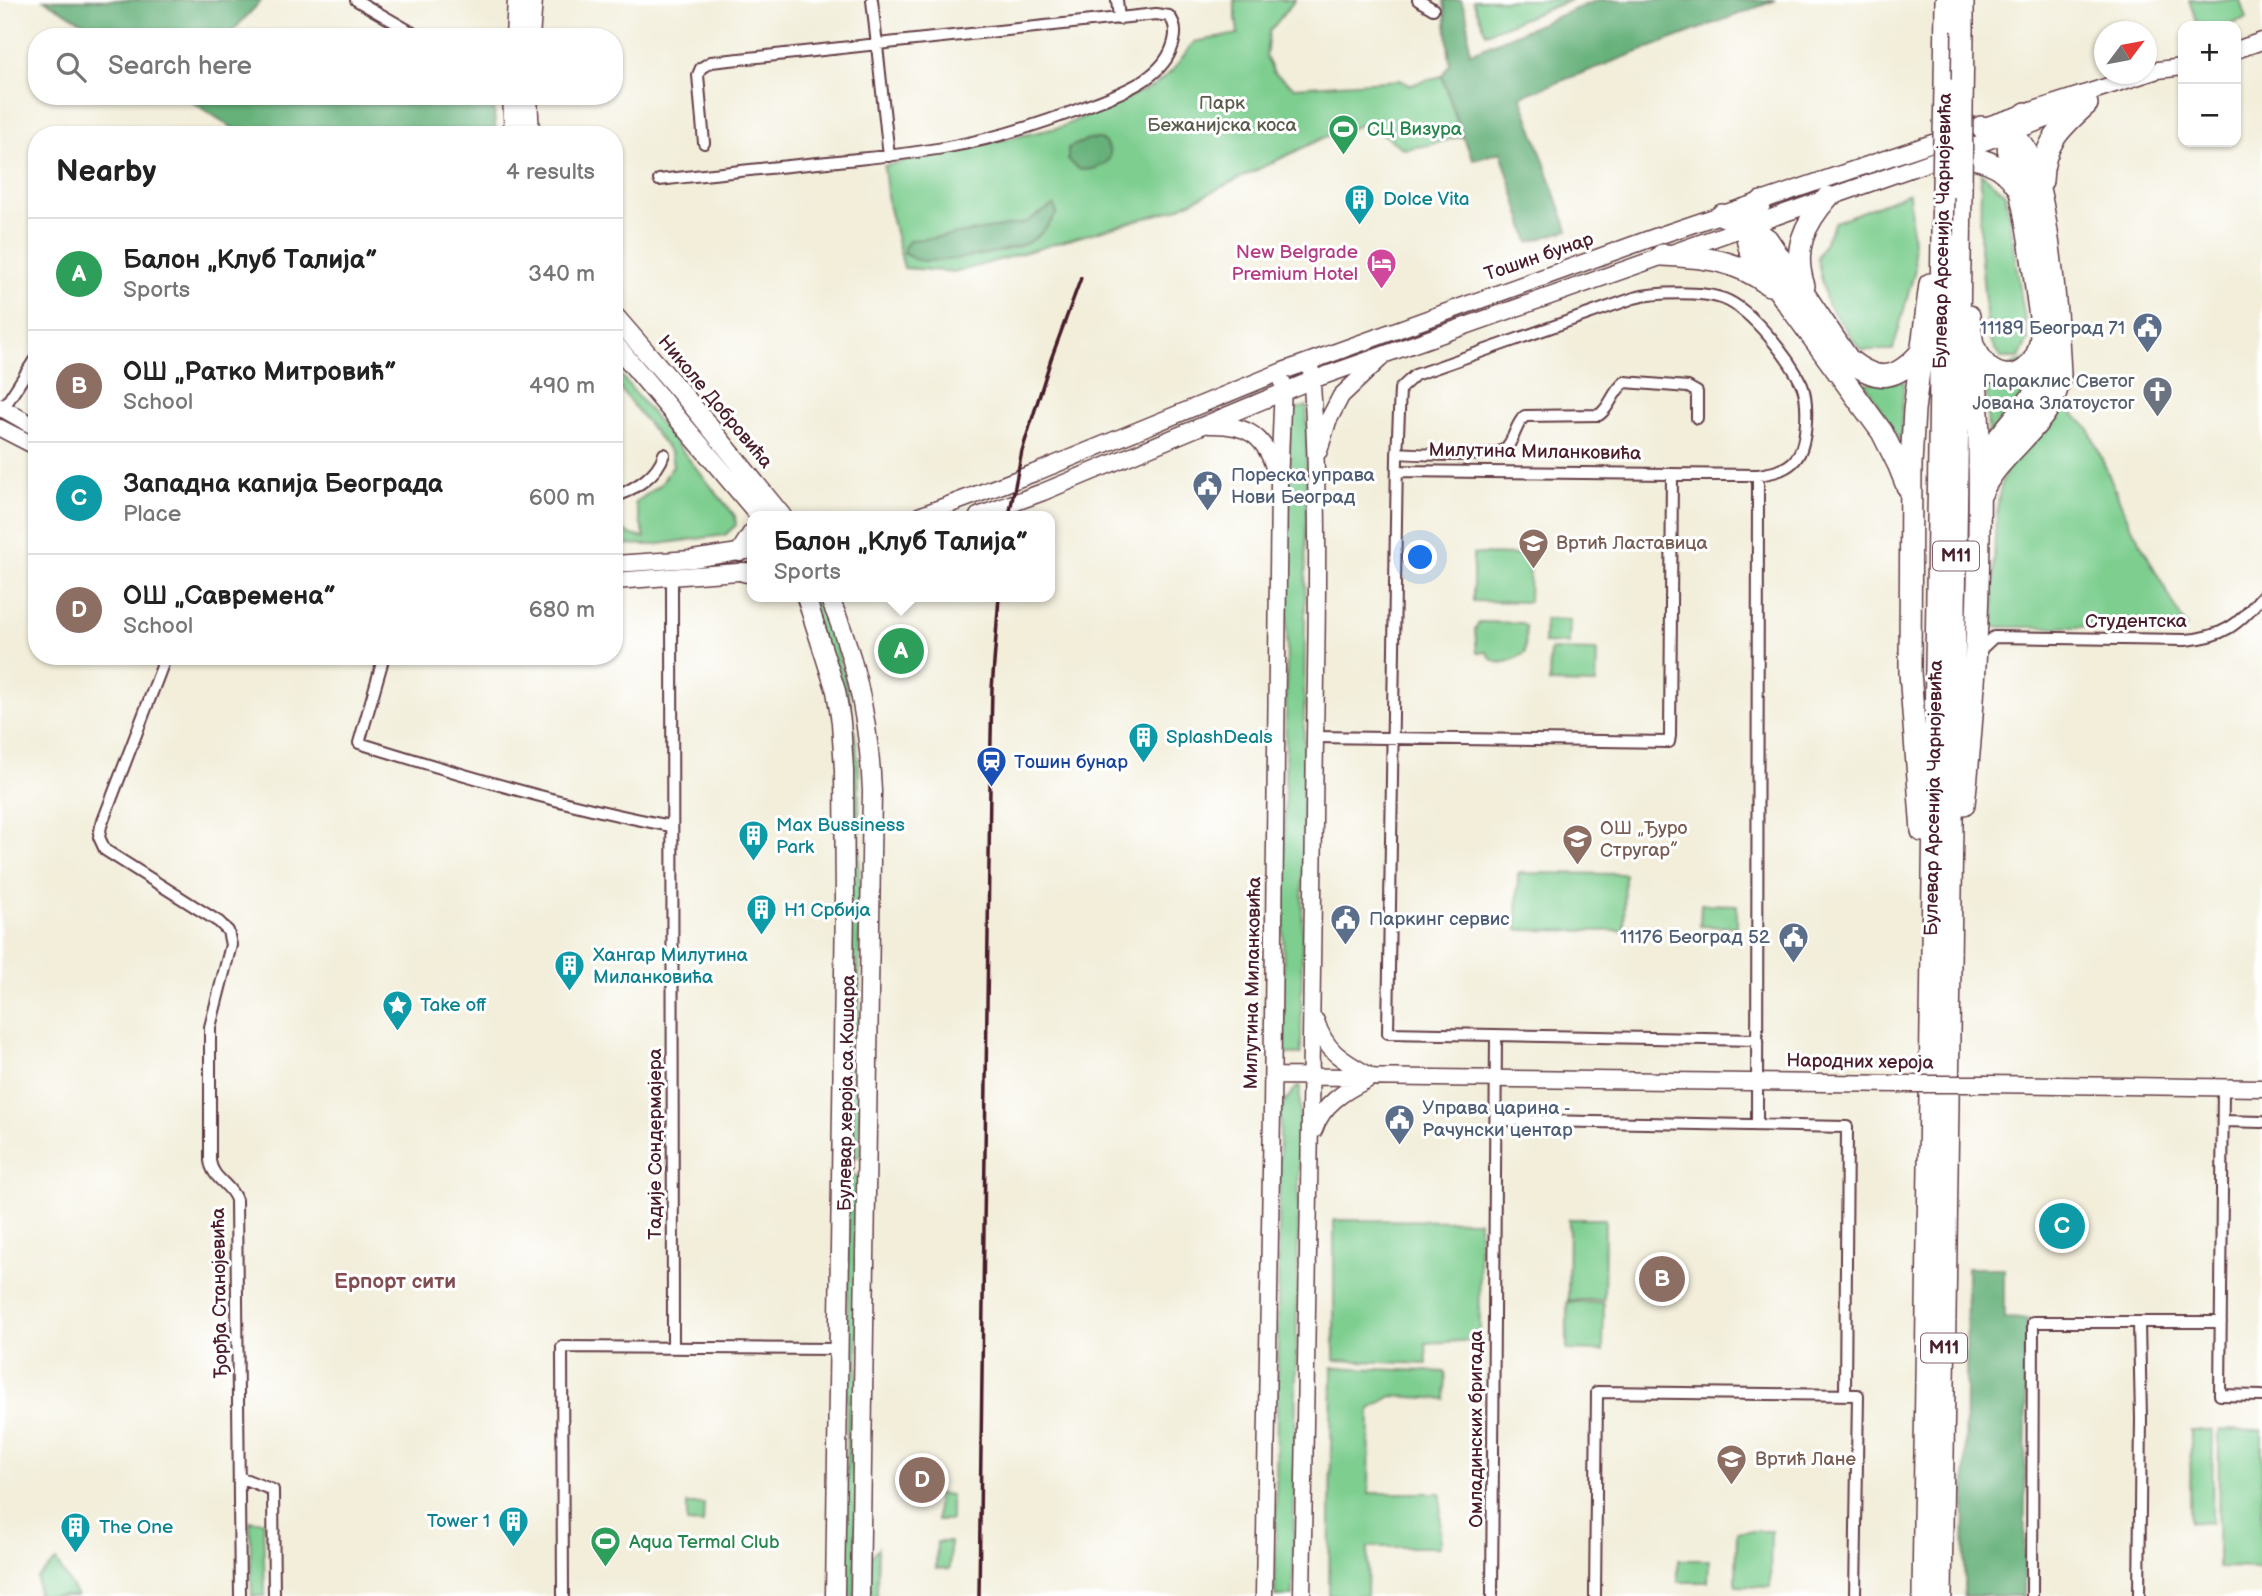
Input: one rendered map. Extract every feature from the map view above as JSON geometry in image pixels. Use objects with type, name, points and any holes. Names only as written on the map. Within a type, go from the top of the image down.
[{"type":"highway","name":"Булевар Арсенија Чарнојевића","points":[[1923,1596],[1941,873],[1951,235],[1946,0]]},
{"type":"highway","name":"Булевар Арсенија Чарнојевића","points":[[1951,235],[1961,189],[1963,0]]},
{"type":"highway","points":[[2042,205],[2043,164],[2048,148],[2060,130],[2087,104]]},
{"type":"highway","points":[[1974,346],[1986,366],[1995,373],[2014,375],[2023,372],[2031,364],[2040,345],[2040,316],[2035,282],[2020,192],[2009,153],[2009,132],[2026,113]]},
{"type":"highway","points":[[1979,499],[1992,472],[2042,416],[2059,386],[2059,346],[2042,205],[2032,160],[2009,132],[1981,127]]},
{"type":"highway","points":[[1951,154],[1994,164],[2007,174],[2020,192]]},
{"type":"highway","points":[[1808,298],[1800,275],[1798,249],[1808,223],[1828,197]]},
{"type":"highway","points":[[1760,202],[1746,233],[1748,247],[1777,292],[1882,432],[1899,466],[1911,502]]},
{"type":"highway","points":[[1722,215],[1748,226],[1767,239],[1848,359],[1863,372],[1876,376],[1900,372],[1921,352]]},
{"type":"highway","points":[[1951,235],[1965,258],[1974,346],[1979,467],[1978,620],[1970,749],[1958,856],[1941,873],[1923,840],[1912,711],[1911,502],[1913,432],[1932,272],[1951,235]]},
{"type":"highway","points":[[1662,255],[1722,261],[1752,273],[1777,292]]},
{"type":"highway","points":[[1979,467],[1990,446],[2038,391],[2059,346]]},
{"type":"highway","name":"Булевар Арсенија Чарнојевића","points":[[1941,873],[1941,1596]]},
{"type":"main road","points":[[515,28],[517,0]]},
{"type":"main road","points":[[531,28],[533,0]]},
{"type":"main road","points":[[512,105],[514,126]]},
{"type":"main road","points":[[528,105],[530,126]]},
{"type":"main road","name":"Николе Добровића","points":[[623,326],[750,474],[778,511]]},
{"type":"main road","name":"Николе Добровића","points":[[623,354],[754,511]]},
{"type":"main road","points":[[798,602],[814,618]]},
{"type":"main road","name":"Булевар хероја са Кошара","points":[[808,602],[836,691],[844,770],[845,903],[835,1596]]},
{"type":"main road","name":"Булевар хероја са Кошара","points":[[834,602],[861,692],[871,767],[860,1596]]},
{"type":"main road","points":[[840,1167],[855,1162],[867,1167]]},
{"type":"street","points":[[356,0],[404,28]]},
{"type":"street","points":[[872,0],[889,156]]},
{"type":"street","points":[[1117,0],[1119,19]]},
{"type":"street","points":[[1418,0],[1433,9]]},
{"type":"street","points":[[659,180],[889,156],[950,147],[1035,126],[1130,88],[1153,74],[1165,62],[1176,34],[1174,23],[1169,16],[1156,14],[708,63],[701,68],[698,75],[704,143]]},
{"type":"street","points":[[2241,48],[2262,41]]},
{"type":"street","name":"Тошин бунар","points":[[932,511],[1034,473],[1311,361],[1722,215],[1981,127],[2158,70],[2178,68]]},
{"type":"street","name":"Тошин бунар","points":[[990,511],[1312,380],[2087,104],[2162,81],[2178,71]]},
{"type":"street","points":[[1757,1125],[1758,1082],[1758,1045],[1758,475],[1776,472],[1796,459],[1805,433],[1805,405],[1800,382],[1753,318],[1733,303],[1717,297],[1665,293],[1634,298],[1415,375],[1400,389],[1388,1033],[1758,1045]]},
{"type":"street","points":[[1315,463],[1328,421],[1341,396],[1388,353]]},
{"type":"street","points":[[1302,1596],[1311,1140],[1314,737],[1315,463],[1311,361]]},
{"type":"street","points":[[28,370],[1,410],[28,424]]},
{"type":"street","name":"Милутина Миланковића","points":[[1264,1596],[1279,484],[1283,371]]},
{"type":"street","points":[[1397,453],[1499,453],[1506,448],[1519,421],[1525,416],[1599,415],[1607,410],[1615,390],[1625,382],[1688,387],[1697,392],[1697,418]]},
{"type":"street","points":[[1203,425],[1241,427],[1254,434],[1268,452],[1279,484]]},
{"type":"street","points":[[0,428],[28,442]]},
{"type":"street","points":[[623,492],[651,475],[659,467],[664,454]]},
{"type":"street","name":"Милутина Миланковића","points":[[1397,471],[1758,475]]},
{"type":"street","points":[[1314,737],[1669,742],[1672,475]]},
{"type":"street","points":[[623,563],[692,559],[746,551]]},
{"type":"street","points":[[623,581],[747,573]]},
{"type":"street","name":"Тадије Сондермајера","points":[[671,579],[673,1348]]},
{"type":"street","name":"Студентска","points":[[1994,637],[2185,640],[2207,638],[2238,622],[2262,596]]},
{"type":"street","points":[[1977,654],[1994,637],[1978,620]]},
{"type":"street","name":"Ђорђа Станојевића","points":[[163,665],[101,825],[99,837],[105,850],[202,910],[224,926],[230,937],[231,945],[210,1027],[210,1161],[215,1175],[232,1191],[236,1200],[240,1596]]},
{"type":"street","points":[[381,665],[359,743],[556,801],[671,826]]},
{"type":"street","points":[[1312,1008],[1323,1040],[1334,1054],[1372,1077]]},
{"type":"street","points":[[1496,1036],[1496,1120],[1847,1127],[1845,1395]]},
{"type":"street","name":"Народних хероја","points":[[1273,1076],[2262,1088]]},
{"type":"street","points":[[1311,1140],[1316,1124],[1330,1103],[1372,1077]]},
{"type":"street","points":[[2223,1088],[2220,1395],[2262,1396]]},
{"type":"street","name":"Омладинских бригада","points":[[1492,1596],[1496,1120]]},
{"type":"street","points":[[2223,1121],[2262,1122]]},
{"type":"street","points":[[2032,1596],[2033,1322],[2221,1322]]},
{"type":"street","points":[[2139,1323],[2139,1596]]},
{"type":"street","points":[[563,1596],[562,1347],[838,1349]]},
{"type":"street","points":[[1595,1596],[1597,1392],[1858,1395],[1855,1596]]},
{"type":"street","points":[[239,1477],[273,1490],[274,1596]]},
{"type":"green space","points":[[44,0],[261,1],[236,28],[93,28]]},
{"type":"green space","name":"Парк Бежанијска коса","points":[[1234,0],[1295,0],[1269,32],[1266,57],[1274,73],[1294,87],[1400,80],[1410,85],[1442,76],[1462,136],[1404,149],[1366,123],[1323,138],[1176,209],[957,272],[904,268],[888,204],[884,166],[1061,127],[1154,86],[1172,71],[1194,42],[1238,34]]},
{"type":"green space","points":[[1444,0],[1461,0],[1467,16],[1470,53],[1597,0],[1776,0],[1521,96],[1568,230],[1529,242],[1501,152],[1474,160],[1462,136],[1442,76],[1450,64]]},
{"type":"green space","points":[[1571,0],[1486,33],[1473,1]]},
{"type":"green space","points":[[2189,0],[2240,0],[2246,19],[2240,21],[2196,21]]},
{"type":"green space","points":[[197,105],[494,105],[495,126],[230,126]]},
{"type":"green space","points":[[1089,139],[1101,139],[1110,152],[1110,158],[1095,168],[1080,170],[1068,160],[1068,148]]},
{"type":"green space","points":[[1981,173],[2005,193],[2028,340],[2019,358],[2000,358],[1988,336],[1980,248]]},
{"type":"green space","points":[[1909,193],[1915,269],[1893,350],[1861,350],[1827,304],[1817,258],[1835,222]]},
{"type":"green space","points":[[1054,205],[1057,213],[1045,229],[1031,241],[1021,245],[938,261],[914,259],[904,253],[904,247],[910,240],[1024,223]]},
{"type":"green space","points":[[2052,348],[2021,398],[2001,418],[1988,437],[1986,366],[1994,373]]},
{"type":"green space","points":[[623,378],[735,516],[736,525],[725,535],[652,545],[623,544],[623,530],[645,538],[635,503],[661,484],[673,465],[671,453],[623,392]]},
{"type":"green space","points":[[1904,381],[1900,442],[1865,383]]},
{"type":"green space","points":[[1307,406],[1301,1054],[1286,1054],[1283,931],[1290,411]]},
{"type":"green space","points":[[2067,408],[2089,429],[2129,522],[2186,627],[1993,627],[1996,520],[2003,479],[2014,459]]},
{"type":"green space","points":[[1473,554],[1530,555],[1529,602],[1473,601]]},
{"type":"green space","points":[[811,602],[820,602],[835,640],[851,704],[859,769],[860,1157],[848,1156],[849,763]]},
{"type":"green space","points":[[1545,619],[1570,620],[1569,644],[1544,643]]},
{"type":"green space","points":[[1479,622],[1522,623],[1526,627],[1525,653],[1510,661],[1499,662],[1490,658],[1487,652],[1477,653],[1475,629]]},
{"type":"green space","points":[[1550,650],[1597,651],[1596,684],[1549,683]]},
{"type":"green space","points":[[1518,873],[1625,874],[1624,931],[1517,930]]},
{"type":"green space","points":[[1701,904],[1737,905],[1737,927],[1700,926]]},
{"type":"green space","points":[[1300,1087],[1293,1596],[1275,1596],[1280,1114],[1284,1102]]},
{"type":"green space","points":[[848,1177],[860,1177],[855,1596],[846,1596]]},
{"type":"green space","points":[[1569,1219],[1605,1219],[1604,1300],[1568,1300]]},
{"type":"green space","points":[[1334,1220],[1479,1221],[1480,1340],[1426,1343],[1427,1364],[1334,1360]]},
{"type":"green space","points":[[1967,1268],[2004,1268],[2004,1318],[2027,1319],[2024,1596],[1964,1596]]},
{"type":"green space","points":[[1567,1302],[1604,1303],[1603,1351],[1567,1350]]},
{"type":"green space","points":[[1332,1367],[1446,1372],[1445,1399],[1392,1396],[1370,1409],[1369,1493],[1441,1493],[1440,1547],[1368,1547],[1367,1596],[1329,1596]]},
{"type":"green space","points":[[2191,1430],[2213,1430],[2212,1523],[2190,1522]]},
{"type":"green space","points":[[2219,1430],[2262,1431],[2262,1568],[2218,1567]]},
{"type":"green space","points":[[937,1494],[951,1495],[951,1520],[937,1520]]},
{"type":"green space","points":[[687,1504],[704,1504],[703,1524],[687,1523]]},
{"type":"green space","points":[[250,1521],[263,1521],[265,1596],[252,1596]]},
{"type":"green space","points":[[1737,1531],[1771,1531],[1770,1587],[1736,1586]]},
{"type":"green space","points":[[937,1542],[950,1542],[950,1569],[936,1568]]},
{"type":"green space","points":[[878,1548],[877,1596],[870,1596],[870,1558]]},
{"type":"green space","points":[[1678,1560],[1709,1560],[1708,1582],[1678,1582]]},
{"type":"green space","points":[[56,1561],[77,1596],[38,1596],[37,1578]]},
{"type":"railway","points":[[1010,511],[1022,451],[1051,359],[1081,278]]},
{"type":"railway","points":[[979,1596],[990,787],[992,689],[999,602]]},
{"type":"place","name":"СЦ Визура","points":[[1344,156]]},
{"type":"place","name":"Dolce Vita","points":[[1360,226]]},
{"type":"place","name":"New Belgrade Premium Hotel","points":[[1381,290]]},
{"type":"place","name":"11189 Београд 71","points":[[2148,355]]},
{"type":"place","name":"Параклис Светог Јована Златоустог","points":[[2158,419]]},
{"type":"place","name":"Пореска управа Нови Београд","points":[[1208,513]]},
{"type":"place","name":"Вртић Ластавица","points":[[1533,570]]},
{"type":"place","name":"Балон „Клуб Талија”","points":[[901,651]]},
{"type":"place","name":"SplashDeals","points":[[1143,764]]},
{"type":"place","name":"Тошин бунар","points":[[991,789]]},
{"type":"place","name":"Max Bussiness Park","points":[[753,863]]},
{"type":"place","name":"ОШ „Ђуро Стругар”","points":[[1577,866]]},
{"type":"place","name":"Н1 Србија","points":[[761,937]]},
{"type":"place","name":"Паркинг сервис","points":[[1346,946]]},
{"type":"place","name":"11176 Београд 52","points":[[1793,964]]},
{"type":"place","name":"Хангар Милутина Миланковића","points":[[570,993]]},
{"type":"place","name":"Take off","points":[[397,1032]]},
{"type":"place","name":"Управа царина - Рачунски центар","points":[[1399,1146]]},
{"type":"place","name":"Западна капија Београда","points":[[2062,1226]]},
{"type":"place","name":"ОШ „Ратко Митровић”","points":[[1662,1279]]},
{"type":"place","name":"ОШ „Савремена”","points":[[922,1480]]},
{"type":"place","name":"Вртић Лане","points":[[1732,1486]]},
{"type":"place","name":"Tower 1","points":[[513,1548]]},
{"type":"place","name":"The One","points":[[76,1554]]},
{"type":"place","name":"Aqua Termal Club","points":[[606,1569]]},
{"type":"district","name":"Ерпорт сити","points":[[395,1281]]}]
